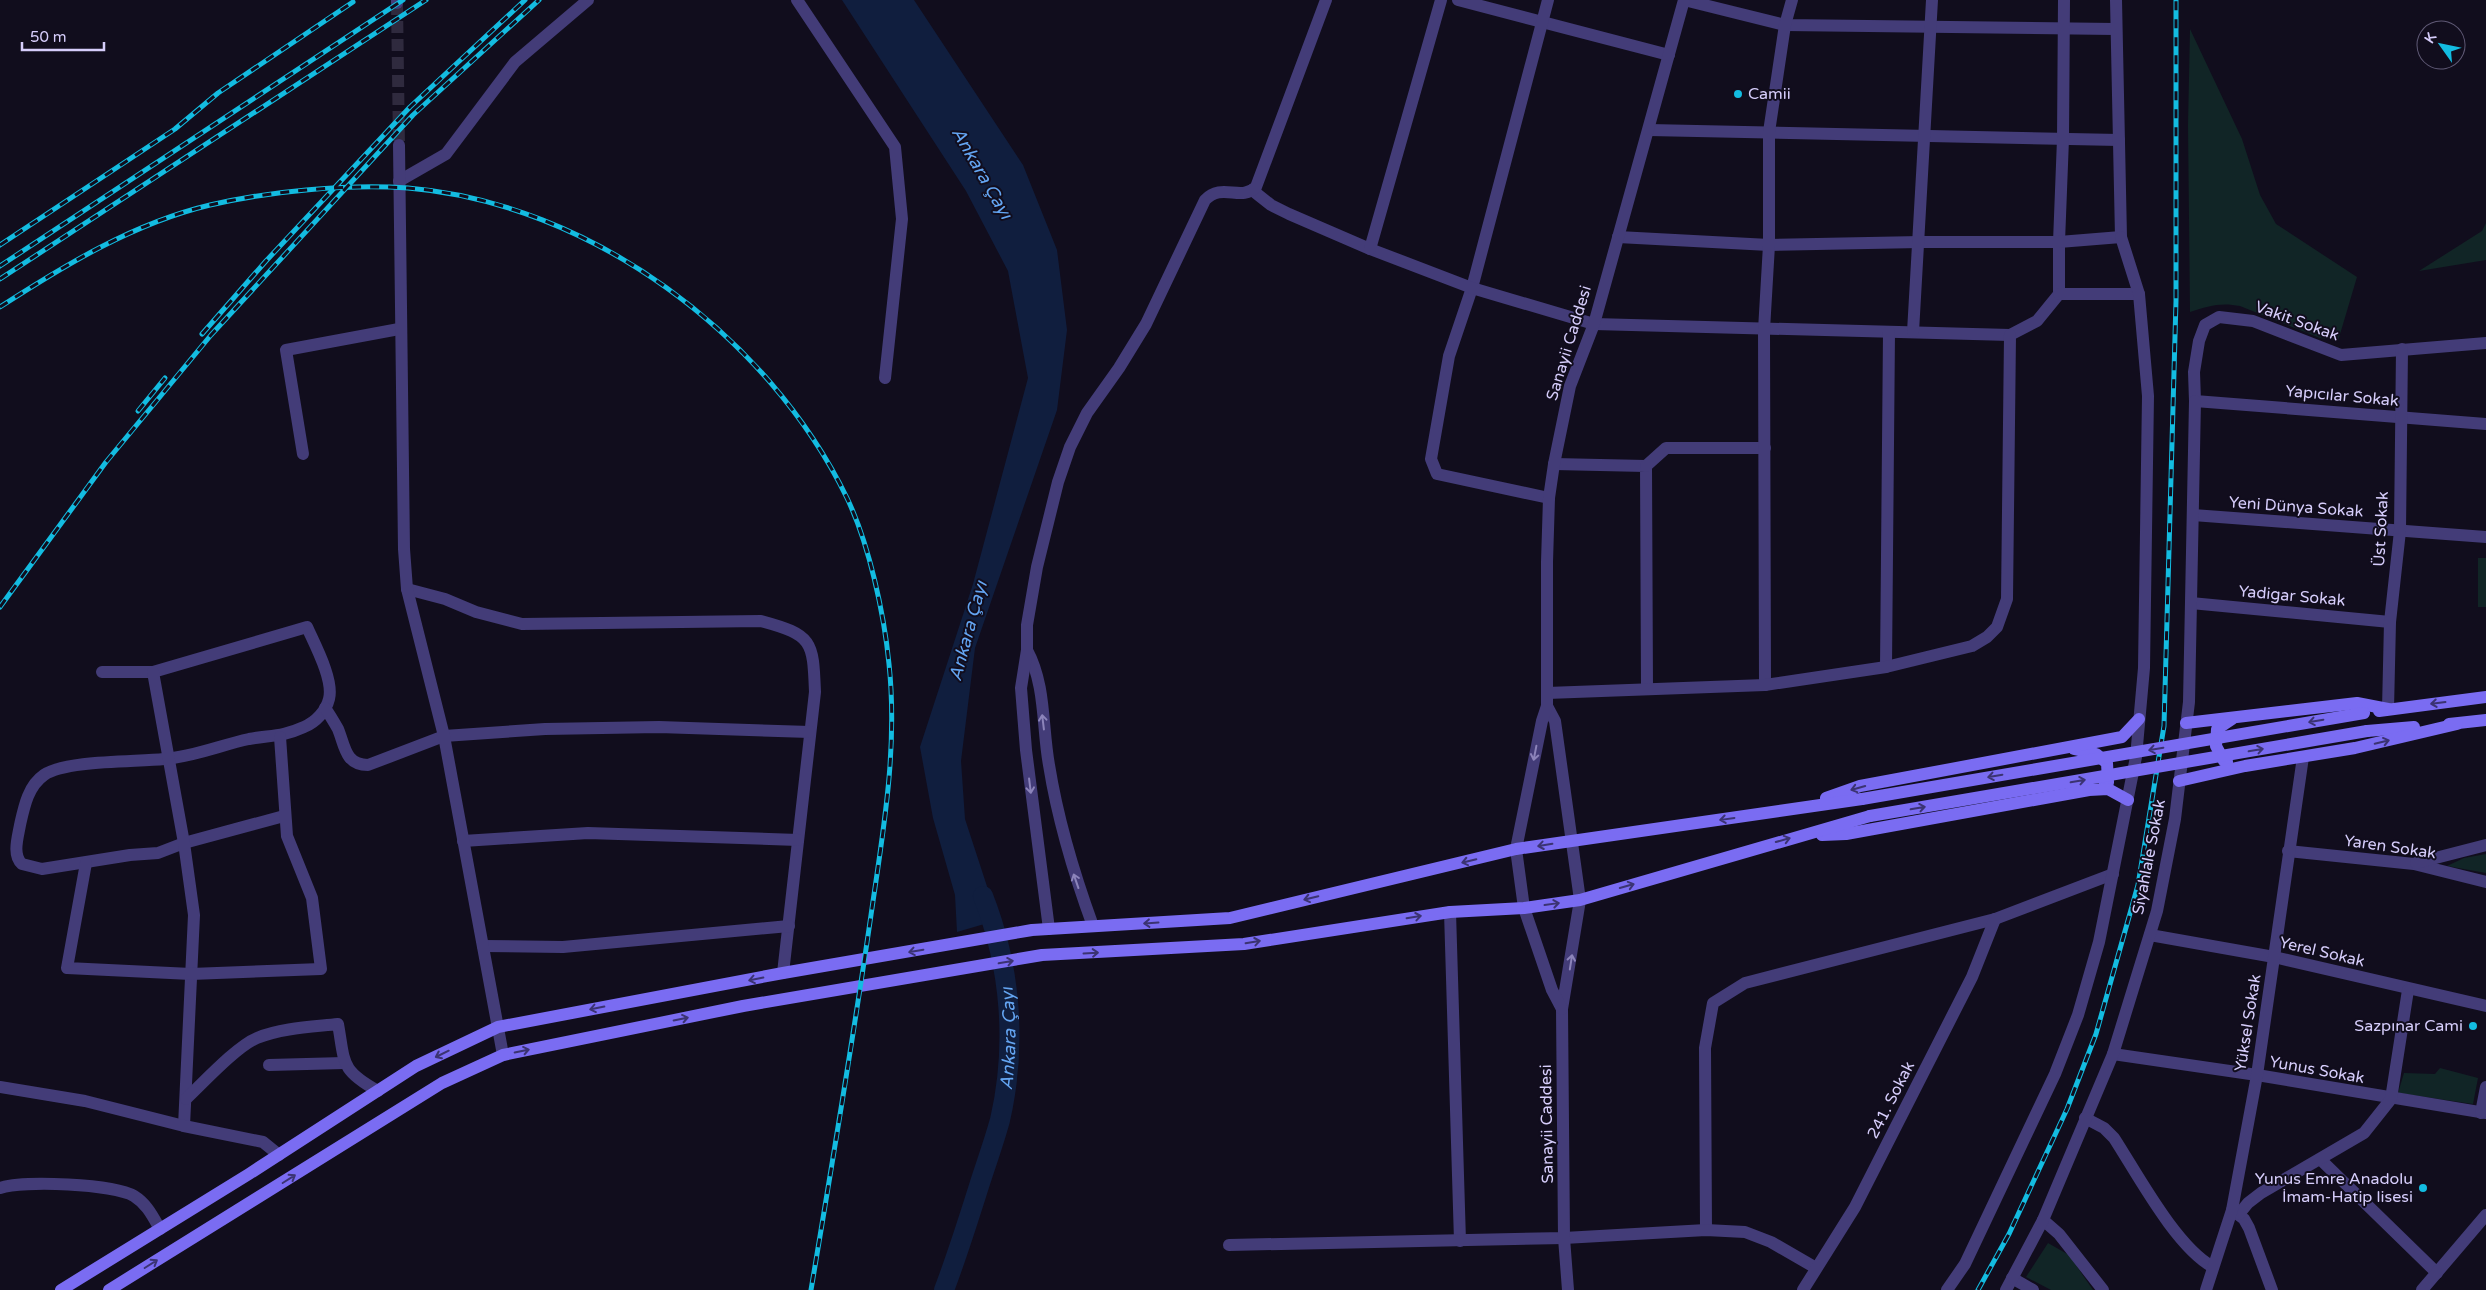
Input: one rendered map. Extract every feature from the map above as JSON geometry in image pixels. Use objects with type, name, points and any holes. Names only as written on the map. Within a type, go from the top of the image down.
[{"type":"main road","points":[[61,1290],[279,1155],[416,1066],[498,1027],[1032,930],[1230,918],[1516,850],[1862,799],[2388,709],[2486,697]]},
{"type":"main road","points":[[2186,723],[2357,704],[2388,709]]},
{"type":"main road","points":[[2236,717],[2217,729],[2216,746],[2224,761],[2245,766]]},
{"type":"main road","points":[[1794,809],[1860,786],[2122,737],[2139,720]]},
{"type":"main road","points":[[109,1290],[442,1083],[503,1055],[742,1006],[1042,956],[1244,944],[1450,912],[1524,908],[1580,900],[1870,816],[2367,732],[2486,720]]},
{"type":"main road","points":[[2179,781],[2245,766],[2355,748],[2457,724]]},
{"type":"main road","points":[[2067,748],[2096,754],[2107,763],[2108,782],[2088,790]]},
{"type":"main road","points":[[1802,835],[1846,834],[2088,790],[2108,789],[2128,800]]},
{"type":"street","points":[[399,181],[446,154],[515,62],[588,0]]},
{"type":"street","points":[[797,0],[895,147],[902,219],[885,378]]},
{"type":"street","points":[[1049,929],[1022,714],[1021,688],[1027,650],[1027,625],[1037,567],[1058,482],[1078,430],[1146,324],[1205,200],[1220,191],[1240,193],[1252,190],[1259,180],[1326,0]]},
{"type":"street","points":[[1370,249],[1441,0]]},
{"type":"street","points":[[1458,0],[1669,55]]},
{"type":"street","points":[[1548,0],[1472,288],[1449,356],[1431,459],[1437,474],[1549,498]]},
{"type":"street","points":[[1684,0],[1785,25],[2115,29]]},
{"type":"street","name":"Sanayii Caddesi","points":[[1562,1010],[1552,990],[1524,908],[1516,850],[1547,699],[1546,562],[1549,498],[1570,386],[1594,324],[1684,0]]},
{"type":"street","points":[[1765,685],[1764,330],[1769,245],[1769,132],[1785,25],[1792,0]]},
{"type":"street","points":[[1913,332],[1920,242],[1926,136],[1929,27],[1932,0]]},
{"type":"street","points":[[1252,190],[1271,205],[1370,249],[1472,288],[1594,324],[1764,330],[2010,335],[2037,321],[2059,294],[2064,0]]},
{"type":"street","points":[[1948,1290],[1965,1264],[2059,1065],[2078,1015],[2098,942],[2136,757],[2144,668],[2148,396],[2139,294],[2121,237],[2115,29],[2116,0]]},
{"type":"street","points":[[1649,130],[2119,140]]},
{"type":"street","points":[[399,145],[399,329],[404,549],[407,589],[444,736],[503,1055]]},
{"type":"street","points":[[1618,237],[1769,245],[2059,242],[2121,237]]},
{"type":"street","points":[[2059,294],[2139,294]]},
{"type":"street","name":"Vakit Sokak","points":[[2195,401],[2194,372],[2199,341],[2205,325],[2219,316],[2253,320],[2342,354],[2486,342]]},
{"type":"street","points":[[303,454],[286,350],[399,329]]},
{"type":"street","points":[[1886,667],[1889,332]]},
{"type":"street","points":[[1547,699],[1647,689],[1765,685],[1886,667],[1972,646],[1987,638],[1997,627],[2004,611],[2006,599],[2010,335]]},
{"type":"street","name":"Üst Sokak","points":[[2388,709],[2390,622],[2400,531],[2402,349]]},
{"type":"street","name":"Yapıcılar Sokak","points":[[2195,401],[2486,424]]},
{"type":"street","name":"Siyahlale Sokak","points":[[2006,1290],[2043,1220],[2113,1054],[2157,911],[2175,819],[2186,723],[2191,603],[2195,401]]},
{"type":"street","points":[[1554,464],[1646,466],[1666,448],[1765,448]]},
{"type":"street","points":[[1646,466],[1647,689]]},
{"type":"street","name":"Yeni Dünya Sokak","points":[[2193,515],[2486,537]]},
{"type":"street","points":[[407,589],[445,599],[476,612],[522,624],[761,621],[778,625],[806,640],[813,653],[815,692],[783,974]]},
{"type":"street","name":"Yadigar Sokak","points":[[2191,603],[2390,622]]},
{"type":"street","points":[[102,672],[154,672],[307,627],[329,685],[329,698],[325,708],[317,718],[306,726],[280,737],[251,739],[167,759],[62,767],[45,774],[32,786],[25,805],[17,843],[17,855],[20,862],[26,866],[42,869],[130,855],[158,854],[184,843],[284,816]]},
{"type":"street","points":[[1027,650],[1037,675],[1048,764],[1064,836],[1074,876],[1093,926]]},
{"type":"street","points":[[154,672],[167,759],[184,843],[194,915],[184,1126]]},
{"type":"street","name":"Sanayii Caddesi","points":[[1547,699],[1556,721],[1574,840],[1580,900],[1562,1010],[1564,1238],[1568,1290]]},
{"type":"street","points":[[325,708],[336,725],[348,758],[362,765],[368,765],[444,736],[545,728],[659,727],[810,732]]},
{"type":"street","points":[[86,863],[67,968],[191,974],[321,969],[312,898],[287,836],[284,816],[280,737]]},
{"type":"street","name":"Yüksel Sokak","points":[[2206,1290],[2235,1212],[2257,1075],[2288,850],[2303,757]]},
{"type":"street","points":[[464,841],[588,833],[798,840]]},
{"type":"street","points":[[2414,864],[2486,845]]},
{"type":"street","name":"Yaren Sokak","points":[[2288,850],[2414,864],[2486,882]]},
{"type":"street","points":[[1706,1230],[1704,1048],[1713,1003],[1745,983],[1995,919],[2113,874]]},
{"type":"street","points":[[1450,912],[1460,1240]]},
{"type":"street","name":"241. Sokak","points":[[1803,1290],[1860,1198],[1972,977],[1995,919]]},
{"type":"street","points":[[483,946],[563,947],[789,926]]},
{"type":"street","name":"Yerel Sokak","points":[[2150,935],[2274,957],[2408,990],[2486,1006]]},
{"type":"street","points":[[2272,1290],[2249,1228],[2235,1212],[2261,1193],[2321,1160],[2364,1133],[2391,1099],[2408,990]]},
{"type":"street","points":[[186,1099],[222,1065],[255,1039],[274,1032],[338,1024],[344,1063],[363,1082],[378,1091]]},
{"type":"street","name":"Yunus Sokak","points":[[2113,1054],[2257,1075],[2483,1113]]},
{"type":"street","points":[[270,1065],[344,1063]]},
{"type":"street","points":[[0,1087],[85,1100],[184,1126],[263,1142],[279,1155]]},
{"type":"street","points":[[2483,1113],[2486,1087]]},
{"type":"street","points":[[2085,1118],[2104,1128],[2114,1138],[2179,1237],[2200,1260],[2213,1267]]},
{"type":"street","points":[[2321,1160],[2437,1273]]},
{"type":"street","points":[[0,1188],[40,1183],[120,1190],[134,1196],[142,1203],[160,1229]]},
{"type":"street","points":[[2422,1290],[2486,1215]]},
{"type":"street","points":[[2043,1220],[2065,1241],[2103,1290]]},
{"type":"street","points":[[1229,1245],[1564,1238],[1706,1230],[1745,1232],[1771,1242],[1816,1268]]},
{"type":"street","points":[[2012,1278],[2034,1290]]},
{"type":"green space","points":[[2190,29],[2242,139],[2260,195],[2276,224],[2357,277],[2338,341],[2320,338],[2240,306],[2215,305],[2190,312],[2188,125]]},
{"type":"green space","points":[[2486,223],[2486,260],[2419,271],[2482,231]]},
{"type":"green space","points":[[2478,558],[2486,558],[2486,607],[2478,607]]},
{"type":"green space","points":[[2486,854],[2486,873],[2447,866],[2464,858]]},
{"type":"green space","points":[[2440,1068],[2478,1078],[2473,1104],[2398,1093],[2404,1073],[2435,1074]]},
{"type":"green space","points":[[2048,1243],[2069,1255],[2093,1290],[2051,1290],[2026,1277]]},
{"type":"water","points":[[842,0],[914,0],[1023,165],[1057,250],[1067,330],[1057,410],[975,648],[961,761],[965,819],[998,920],[957,932],[955,895],[933,818],[920,747],[973,584],[1028,378],[1008,271],[966,191]]},
{"type":"waterway","name":"Ankara Çayı","points":[[944,1290],[998,1128],[1008,1064],[1009,1035],[1005,979],[1000,951],[983,896]]},
{"type":"tunnel","points":[[397,3],[399,145]]},
{"type":"railway","points":[[0,266],[403,0]]},
{"type":"railway","points":[[0,279],[426,0]]},
{"type":"railway","points":[[202,334],[266,261],[410,107],[525,0]]},
{"type":"railway","points":[[0,607],[106,462],[211,335],[413,115],[539,0]]},
{"type":"railway","points":[[1978,1290],[2009,1234],[2067,1109],[2096,1034],[2138,885],[2164,726],[2176,301],[2176,0]]},
{"type":"railway","points":[[0,245],[175,129],[218,93],[353,2]]},
{"type":"railway","points":[[0,307],[101,247],[127,234],[182,213],[233,200],[283,192],[360,187],[408,188],[476,199],[542,220],[606,250],[666,288],[721,332],[771,383],[813,438],[855,516],[869,557],[879,601],[887,644],[891,696],[892,727],[888,790],[880,853],[850,1056],[811,1290]]},
{"type":"railway","points":[[138,411],[165,378]]},
{"type":"place","name":"Camii","points":[[1738,94]]},
{"type":"place","name":"Sazpınar Cami","points":[[2473,1026]]},
{"type":"place","name":"Yunus Emre Anadolu İmam-Hatip lisesi","points":[[2423,1188]]}]
